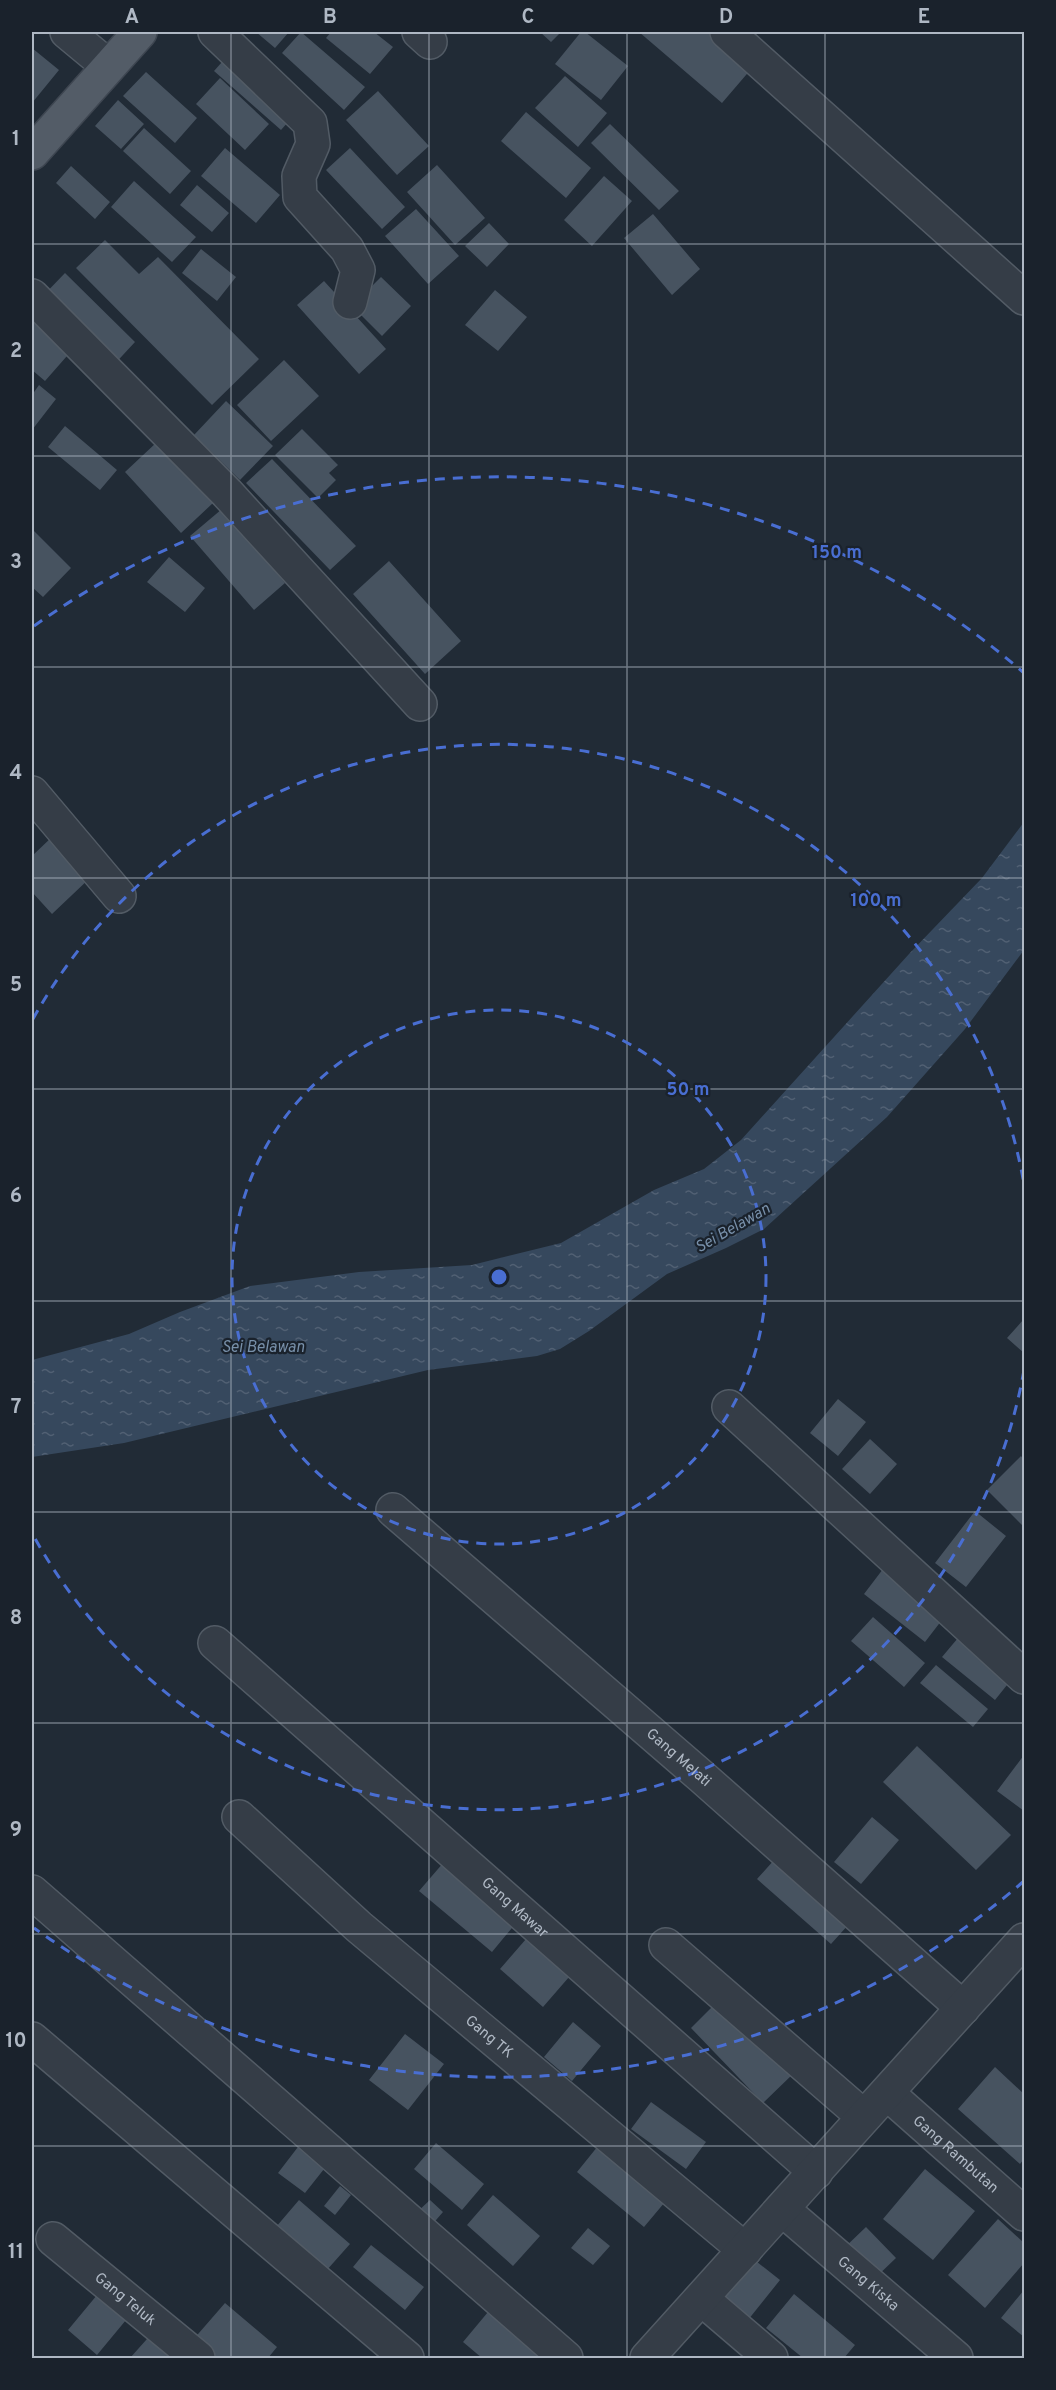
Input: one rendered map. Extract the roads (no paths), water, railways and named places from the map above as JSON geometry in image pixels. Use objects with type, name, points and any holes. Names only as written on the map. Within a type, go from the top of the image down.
[{"type":"main road","points":[[32,153],[140,32]]},
{"type":"street","points":[[67,32],[108,66]]},
{"type":"street","points":[[215,32],[310,123],[313,144],[299,176],[300,197],[347,249],[358,270],[350,302]]},
{"type":"street","points":[[727,32],[1024,298]]},
{"type":"street","points":[[32,296],[227,493],[420,704]]},
{"type":"street","points":[[32,793],[119,896]]},
{"type":"street","points":[[729,1407],[1024,1677]]},
{"type":"street","name":"Gang Melati","points":[[393,1510],[702,1777],[963,2008]]},
{"type":"street","name":"Gang Mawar","points":[[215,1643],[816,2172]]},
{"type":"street","name":"Gang TK","points":[[239,1817],[359,1927],[745,2250]]},
{"type":"street","points":[[32,1892],[566,2358]]},
{"type":"street","points":[[666,1945],[864,2117]]},
{"type":"street","points":[[647,2358],[963,2008],[1021,1950]]},
{"type":"street","points":[[32,2039],[407,2358]]},
{"type":"street","name":"Gang Rambutan","points":[[887,2093],[1024,2214]]},
{"type":"street","name":"Gang Kiska","points":[[782,2209],[956,2358]]},
{"type":"street","name":"Gang Teluk","points":[[53,2239],[198,2358]]},
{"type":"street","points":[[702,2299],[771,2358]]},
{"type":"water","name":"Sei Belawan","points":[[1024,822],[1024,950],[965,1029],[887,1117],[764,1229],[667,1274],[589,1331],[560,1349],[537,1356],[428,1370],[124,1443],[32,1457],[32,1360],[129,1334],[250,1286],[359,1272],[472,1265],[561,1243],[654,1190],[704,1169],[741,1140],[909,954],[982,878]]}]
